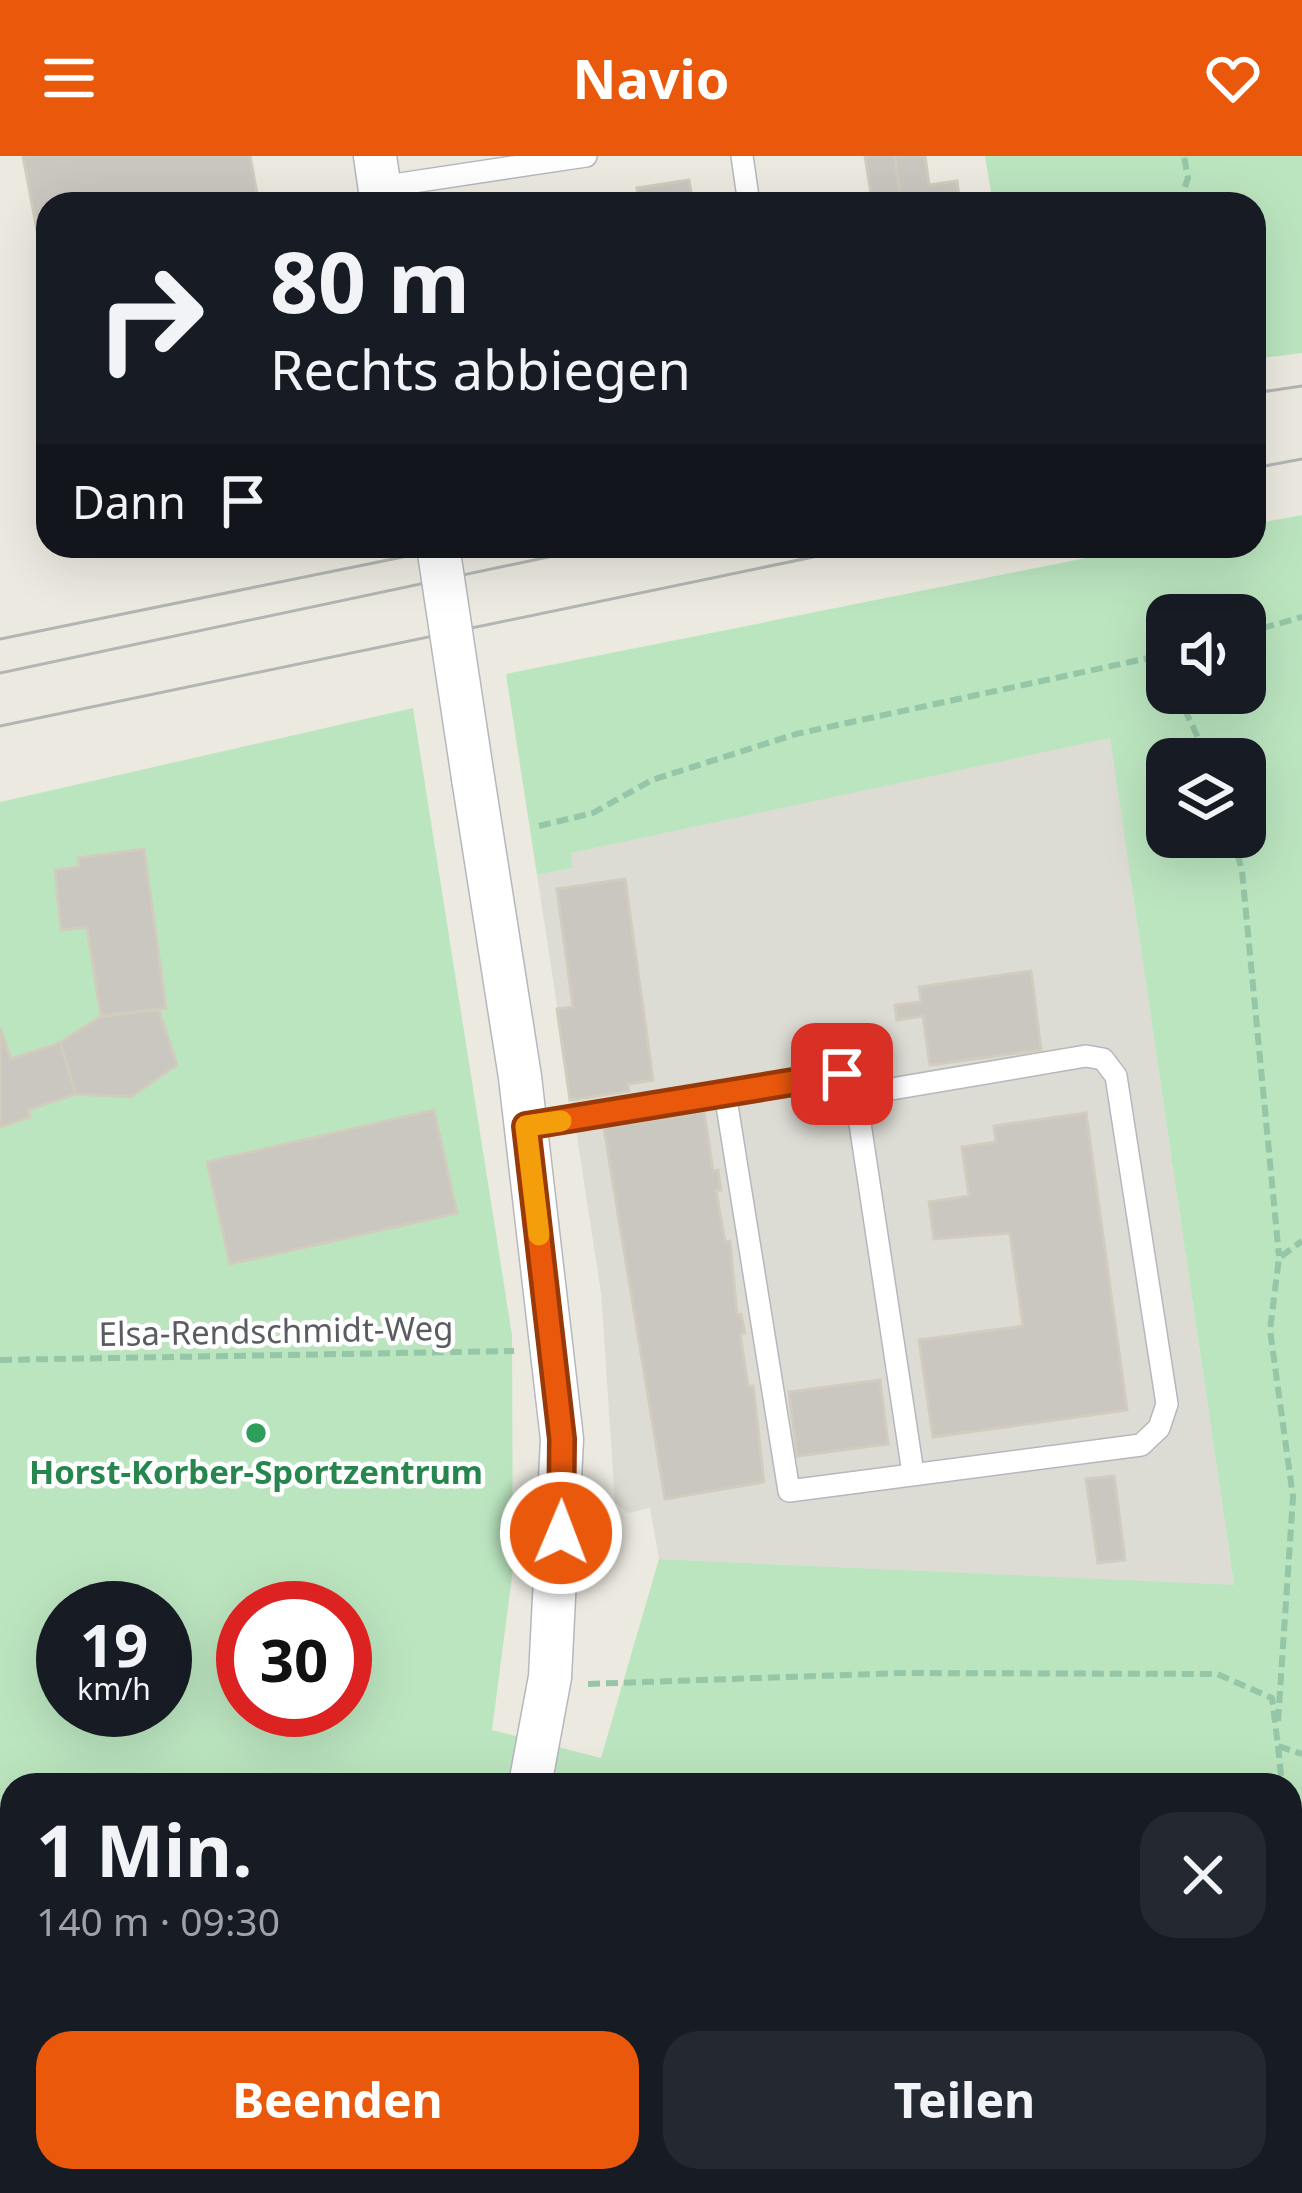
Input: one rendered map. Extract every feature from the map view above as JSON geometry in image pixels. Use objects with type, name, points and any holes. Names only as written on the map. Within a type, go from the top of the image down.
[{"type":"street","points":[[441,558],[526,1126],[562,1439],[561,1533],[550,1677],[532,1773]]},
{"type":"lane","points":[[379,182],[586,156]]},
{"type":"lane","points":[[742,156],[746,192]]},
{"type":"lane","points":[[725,1093],[789,1491],[1141,1445],[1159,1428],[1167,1404],[1116,1076],[1103,1059],[1086,1056],[856,1095]]},
{"type":"lane","points":[[526,1126],[842,1074],[856,1095],[913,1473]]},
{"type":"path","points":[[1183,192],[1188,178],[1184,156]]},
{"type":"path","points":[[1266,627],[1302,617]]},
{"type":"path","points":[[539,826],[592,813],[652,780],[796,734],[1146,659]]},
{"type":"path","points":[[1239,858],[1279,1258],[1270,1330],[1293,1497],[1278,1747]]},
{"type":"path","points":[[1279,1258],[1302,1241]]},
{"type":"path","name":"Elsa-Rendschmidt-Weg","points":[[0,1360],[553,1350]]},
{"type":"path","points":[[588,1684],[902,1673],[1216,1674],[1272,1698],[1281,1773]]},
{"type":"path","points":[[1278,1747],[1302,1754]]},
{"type":"shaded area","points":[[1110,737],[1234,1586],[659,1559],[650,1508],[628,1513],[615,1503],[601,1293],[537,875],[572,868],[570,853]]},
{"type":"green space","points":[[985,156],[1302,156],[1302,353],[1266,358],[1266,192],[991,192]]},
{"type":"green space","points":[[1302,515],[1302,1773],[0,1773],[0,802],[413,708],[512,1335],[513,1569],[492,1730],[601,1758],[659,1559],[1234,1585],[1110,738],[571,853],[572,868],[537,875],[506,674],[1086,558],[1266,558],[1266,522]]},
{"type":"building","points":[[23,156],[250,156],[257,192],[36,192],[36,225]]},
{"type":"building","points":[[865,156],[895,156],[900,192],[871,192]]},
{"type":"building","points":[[895,156],[925,156],[929,185],[957,181],[958,192],[900,192]]},
{"type":"building","points":[[689,180],[691,192],[638,192],[637,188]]},
{"type":"building","points":[[144,849],[166,1008],[101,1016],[87,927],[61,930],[55,870],[79,867],[78,858]]},
{"type":"building","points":[[625,879],[653,1080],[628,1084],[629,1091],[570,1100],[557,1009],[573,1007],[557,889]]},
{"type":"building","points":[[1031,971],[1041,1050],[930,1065],[923,1016],[897,1020],[895,1005],[921,1002],[919,987]]},
{"type":"building","points":[[159,1010],[177,1065],[131,1097],[76,1094],[60,1043],[101,1016]]},
{"type":"building","points":[[0,1027],[11,1059],[60,1043],[76,1094],[28,1110],[30,1117],[0,1127]]},
{"type":"building","points":[[434,1110],[457,1213],[230,1264],[207,1162]]},
{"type":"building","points":[[704,1112],[713,1171],[718,1170],[721,1190],[716,1191],[725,1242],[730,1241],[737,1315],[741,1314],[745,1333],[740,1334],[748,1386],[753,1386],[764,1482],[665,1499],[604,1128]]},
{"type":"building","points":[[1086,1113],[1127,1410],[933,1437],[919,1340],[1023,1326],[1010,1233],[934,1239],[929,1202],[969,1196],[962,1147],[996,1142],[994,1126]]},
{"type":"building","points":[[880,1380],[888,1444],[797,1456],[789,1392]]},
{"type":"building","points":[[1114,1476],[1125,1560],[1098,1563],[1086,1479]]},
{"type":"tram line","points":[[1266,391],[1302,386]]},
{"type":"tram line","points":[[1266,466],[1302,459]]},
{"type":"tram line","points":[[0,639],[398,558]]},
{"type":"tram line","points":[[0,673],[543,558]]},
{"type":"tram line","points":[[0,726],[808,558]]},
{"type":"slow traffic","points":[[539,1235],[526,1126],[561,1121]]},
{"type":"place","name":"Horst-Korber-Sportzentrum","points":[[256,1433]]},
{"type":"route","points":[[561,1533],[562,1439],[526,1126],[842,1074]]}]
